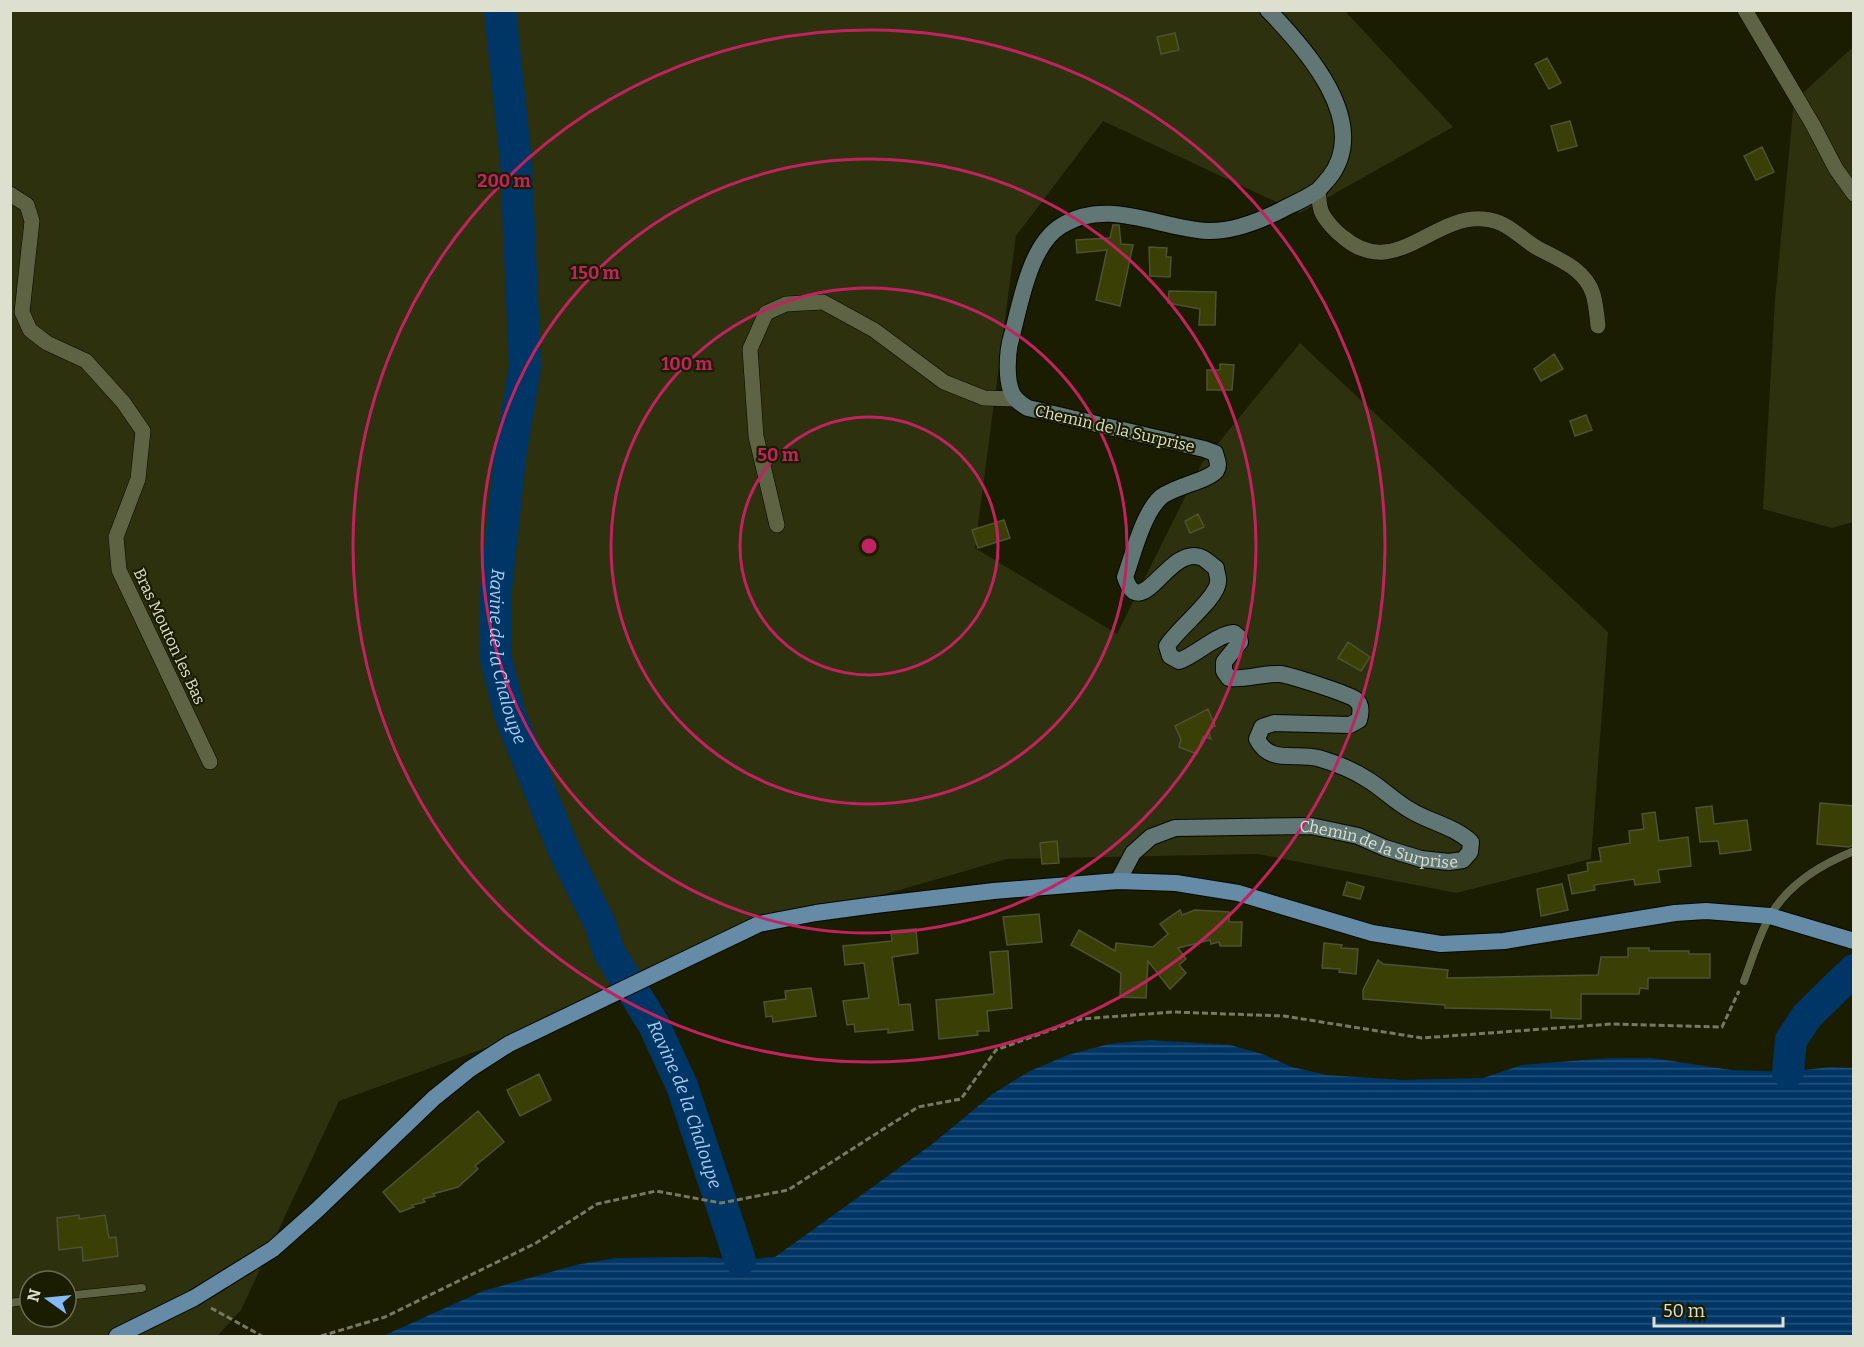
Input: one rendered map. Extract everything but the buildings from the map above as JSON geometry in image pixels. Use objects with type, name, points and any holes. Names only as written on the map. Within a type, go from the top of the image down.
[{"type":"main road","name":"Chemin de la Surprise","points":[[1118,881],[1133,853],[1151,837],[1175,828],[1311,826],[1358,836],[1385,848],[1421,859],[1449,862],[1463,860],[1470,852],[1471,842],[1461,833],[1441,826],[1410,810],[1365,778],[1339,765],[1315,757],[1272,754],[1262,748],[1257,738],[1262,727],[1274,723],[1350,726],[1359,720],[1361,709],[1355,699],[1286,675],[1229,678],[1224,671],[1224,662],[1240,642],[1239,637],[1234,633],[1224,636],[1190,657],[1179,661],[1170,656],[1167,646],[1173,636],[1211,598],[1218,584],[1216,568],[1200,557],[1184,556],[1169,567],[1154,585],[1144,592],[1136,593],[1128,588],[1125,578],[1150,510],[1162,497],[1181,486],[1211,475],[1217,470],[1219,463],[1215,453],[1028,408],[1015,399],[1008,379],[1010,343],[1023,292],[1039,247],[1048,235],[1061,225],[1080,216],[1106,213],[1207,231],[1238,227],[1278,212],[1318,191],[1337,167],[1344,140],[1340,112],[1319,70],[1268,10]]},
{"type":"main road","points":[[117,1336],[194,1298],[273,1249],[434,1098],[470,1069],[509,1044],[759,924],[793,917],[983,893],[1118,881],[1176,883],[1238,893],[1372,933],[1441,944],[1504,940],[1675,913],[1706,911],[1775,917],[1854,941]]},
{"type":"street","points":[[1745,10],[1813,125],[1836,169],[1854,194]]},
{"type":"street","points":[[1318,191],[1322,213],[1340,235],[1356,249],[1384,253],[1423,240],[1445,226],[1462,220],[1483,219],[1501,223],[1538,249],[1580,271],[1593,293],[1598,326]]},
{"type":"street","name":"Bras Mouton les Bas","points":[[10,194],[27,205],[32,221],[22,312],[30,330],[47,344],[86,361],[123,402],[143,431],[138,479],[116,537],[119,570],[210,762]]},
{"type":"street","points":[[777,525],[756,436],[750,349],[766,313],[786,304],[823,302],[874,330],[944,382],[984,398],[1015,399]]},
{"type":"lane","points":[[1744,981],[1780,903],[1802,881],[1830,861],[1854,851]]},
{"type":"lane","points":[[78,1295],[142,1288]]},
{"type":"path","points":[[321,1336],[385,1317],[536,1243],[597,1204],[656,1191],[721,1203],[788,1190],[918,1107],[961,1099],[996,1050],[1081,1019],[1173,1012],[1284,1016],[1422,1038],[1611,1024],[1722,1027],[1744,981]]},
{"type":"path","points":[[194,1298],[262,1336]]},
{"type":"green space","points":[[10,11],[1345,11],[1453,127],[1300,213],[1103,121],[1016,236],[975,548],[1117,634],[1202,463],[1300,343],[1608,632],[1591,859],[1456,893],[1258,854],[1007,859],[757,931],[483,1049],[339,1101],[241,1310],[217,1336],[11,1336]]},
{"type":"green space","points":[[1853,47],[1853,522],[1832,528],[1763,509],[1775,300],[1794,101]]},
{"type":"water","points":[[1150,1040],[1230,1045],[1262,1054],[1292,1067],[1326,1075],[1403,1080],[1483,1078],[1522,1065],[1610,1058],[1652,1058],[1731,1070],[1788,1072],[1830,1067],[1853,1068],[1853,1336],[383,1336],[483,1291],[576,1265],[615,1258],[705,1257],[740,1260],[775,1257],[931,1145],[994,1093],[1030,1071],[1068,1055],[1109,1044]]},
{"type":"waterway","name":"Ravine de la Chaloupe","points":[[500,10],[516,162],[525,366],[510,458],[496,589],[496,659],[510,715],[564,851],[600,924],[609,952],[654,1025],[682,1086],[740,1260]]},
{"type":"waterway","points":[[1788,1072],[1791,1040],[1807,1016],[1854,970]]}]
